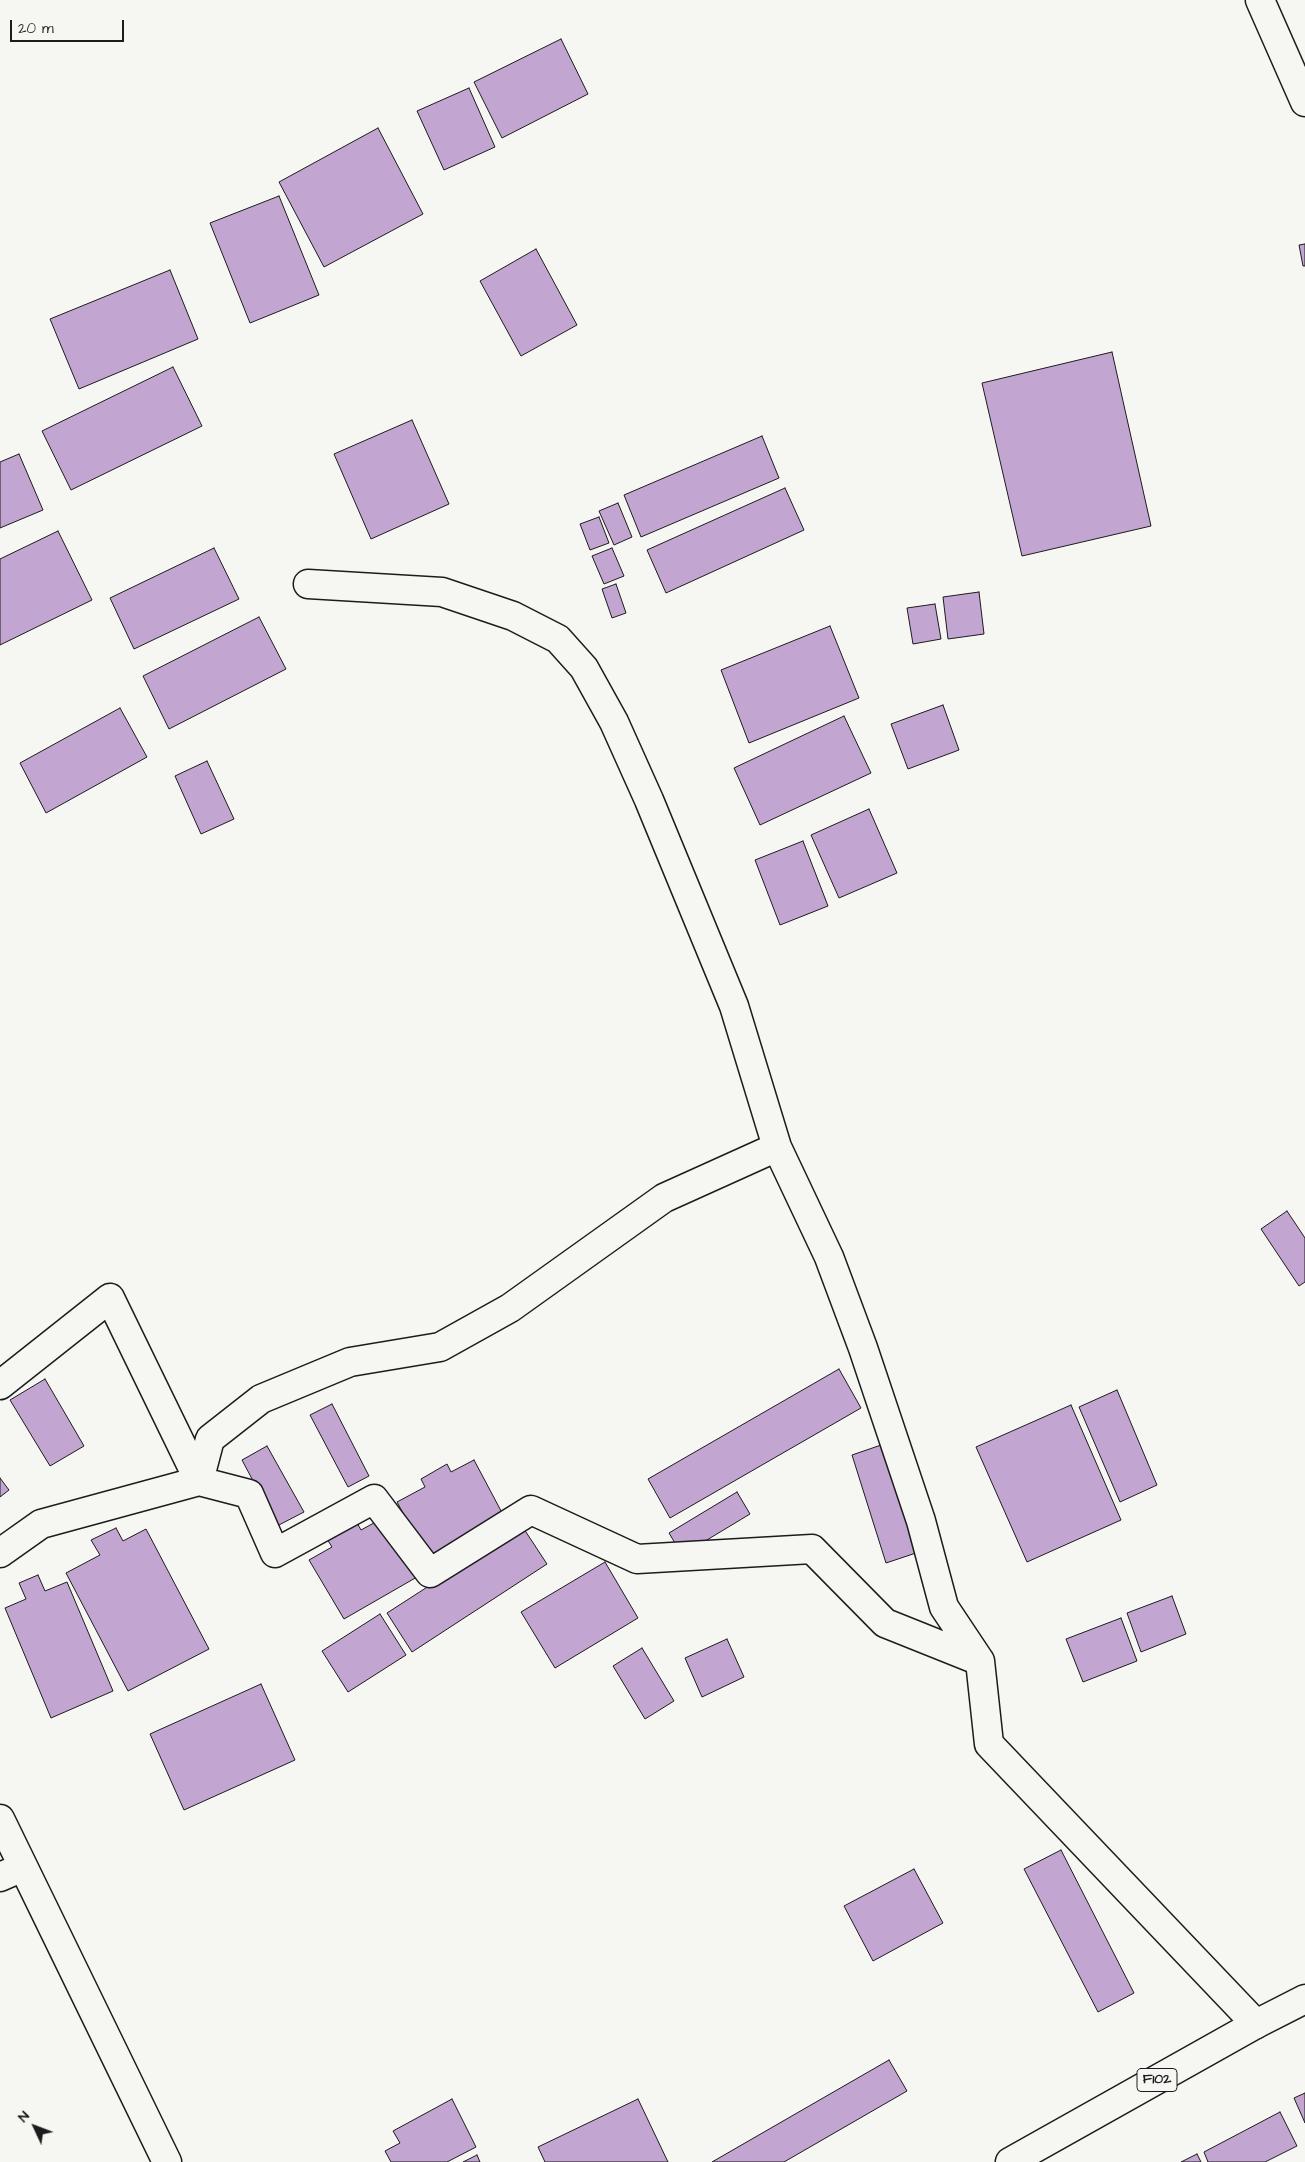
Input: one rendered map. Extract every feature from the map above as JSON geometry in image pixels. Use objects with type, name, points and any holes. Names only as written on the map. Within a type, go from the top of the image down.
[{"type":"street","points":[[1260,0],[1305,102]]},
{"type":"street","points":[[308,584],[442,592],[513,616],[558,639],[584,668],[614,722],[734,1006],[777,1147],[829,1257],[863,1348],[921,1520],[944,1607],[980,1661],[989,1744],[1256,2024]]},
{"type":"street","points":[[199,1481],[210,1439],[261,1399],[350,1362],[440,1347],[510,1308],[664,1198],[777,1147]]},
{"type":"street","points":[[0,1385],[110,1298],[199,1481]]},
{"type":"street","points":[[0,1553],[41,1524],[199,1481],[249,1494],[275,1553],[374,1499],[430,1573],[531,1510],[637,1559],[812,1549],[885,1623],[980,1661]]},
{"type":"street","points":[[0,1819],[12,1872],[167,2162]]},
{"type":"street","name":"F102","points":[[1010,2162],[1256,2024],[1305,2000]]},
{"type":"building","points":[[561,39],[588,94],[502,138],[474,82]]},
{"type":"building","points":[[469,88],[495,147],[444,170],[417,111]]},
{"type":"building","points":[[378,128],[423,214],[324,267],[279,182]]},
{"type":"building","points":[[279,196],[319,295],[250,323],[210,223]]},
{"type":"building","points":[[1305,244],[1305,266],[1303,266],[1299,245]]},
{"type":"building","points":[[536,249],[577,325],[521,356],[480,281]]},
{"type":"building","points":[[170,270],[198,339],[79,389],[50,319]]},
{"type":"building","points":[[1112,352],[1151,526],[1022,556],[982,383]]},
{"type":"building","points":[[173,367],[202,426],[71,490],[42,431]]},
{"type":"building","points":[[412,420],[449,504],[371,539],[334,454]]},
{"type":"building","points":[[762,436],[779,478],[641,537],[624,495]]},
{"type":"building","points":[[19,454],[43,510],[0,528],[0,462]]},
{"type":"building","points":[[785,488],[804,530],[666,593],[647,550]]},
{"type":"building","points":[[618,503],[632,537],[614,545],[599,511]]},
{"type":"building","points":[[599,517],[609,543],[590,550],[580,524]]},
{"type":"building","points":[[58,531],[92,600],[0,645],[0,559]]},
{"type":"building","points":[[214,548],[239,599],[134,649],[110,598]]},
{"type":"building","points":[[612,548],[624,576],[604,584],[592,556]]},
{"type":"building","points":[[616,584],[626,613],[612,618],[602,589]]},
{"type":"building","points":[[979,592],[984,634],[948,639],[943,597]]},
{"type":"building","points":[[935,604],[941,639],[913,644],[907,608]]},
{"type":"building","points":[[259,617],[286,669],[169,729],[143,676]]},
{"type":"building","points":[[830,626],[859,698],[749,743],[721,670]]},
{"type":"building","points":[[943,705],[959,750],[908,769],[891,724]]},
{"type":"building","points":[[120,708],[147,757],[46,813],[20,763]]},
{"type":"building","points":[[844,716],[871,773],[760,825],[734,768]]},
{"type":"building","points":[[207,761],[234,819],[201,834],[175,776]]},
{"type":"building","points":[[869,809],[897,873],[839,898],[811,835]]},
{"type":"building","points":[[803,841],[828,906],[780,925],[755,860]]},
{"type":"building","points":[[1287,1211],[1305,1238],[1305,1282],[1299,1286],[1261,1229]]},
{"type":"building","points":[[839,1369],[861,1408],[670,1518],[648,1479]]},
{"type":"building","points":[[45,1379],[84,1446],[50,1466],[10,1400]]},
{"type":"building","points":[[1117,1390],[1157,1485],[1120,1502],[1079,1407]]},
{"type":"building","points":[[332,1404],[369,1476],[348,1487],[310,1415]]},
{"type":"building","points":[[1071,1405],[1121,1520],[1027,1562],[976,1447]]},
{"type":"building","points":[[887,1443],[922,1551],[886,1563],[852,1455]]},
{"type":"building","points":[[267,1446],[304,1512],[277,1526],[242,1460]]},
{"type":"building","points":[[474,1460],[508,1524],[432,1566],[397,1502],[425,1487],[421,1479],[447,1464],[451,1472]]},
{"type":"building","points":[[0,1478],[9,1490],[0,1497]]},
{"type":"building","points":[[737,1492],[750,1514],[682,1555],[669,1533]]},
{"type":"building","points":[[383,1518],[417,1577],[344,1619],[309,1560],[332,1547],[327,1539],[356,1521],[361,1530]]},
{"type":"building","points":[[522,1526],[547,1564],[412,1652],[387,1613]]},
{"type":"building","points":[[116,1528],[123,1541],[146,1529],[209,1649],[128,1691],[66,1573],[100,1555],[91,1540]]},
{"type":"building","points":[[605,1562],[638,1618],[555,1668],[521,1612]]},
{"type":"building","points":[[38,1575],[45,1591],[67,1582],[113,1691],[51,1718],[5,1608],[26,1599],[19,1583]]},
{"type":"building","points":[[1172,1596],[1186,1634],[1141,1652],[1127,1613]]},
{"type":"building","points":[[380,1614],[406,1655],[348,1692],[322,1651]]},
{"type":"building","points":[[1121,1618],[1137,1661],[1083,1682],[1066,1639]]},
{"type":"building","points":[[727,1639],[744,1677],[702,1697],[685,1658]]},
{"type":"building","points":[[642,1648],[674,1701],[645,1719],[613,1666]]},
{"type":"building","points":[[261,1684],[295,1760],[184,1810],[150,1734]]},
{"type":"building","points":[[1061,1850],[1134,1993],[1098,2012],[1024,1869]]},
{"type":"building","points":[[914,1869],[943,1923],[873,1961],[844,1906]]},
{"type":"building","points":[[889,2060],[907,2091],[784,2162],[712,2162]]},
{"type":"building","points":[[1305,2093],[1305,2123],[1294,2098]]},
{"type":"building","points":[[452,2099],[476,2147],[447,2162],[391,2162],[385,2151],[400,2143],[393,2131]]},
{"type":"building","points":[[638,2099],[668,2162],[545,2162],[538,2147]]},
{"type":"building","points":[[1280,2112],[1297,2146],[1265,2162],[1208,2162],[1204,2152]]},
{"type":"building","points":[[1197,2154],[1201,2162],[1181,2162]]},
{"type":"building","points":[[477,2155],[480,2162],[463,2162]]}]
